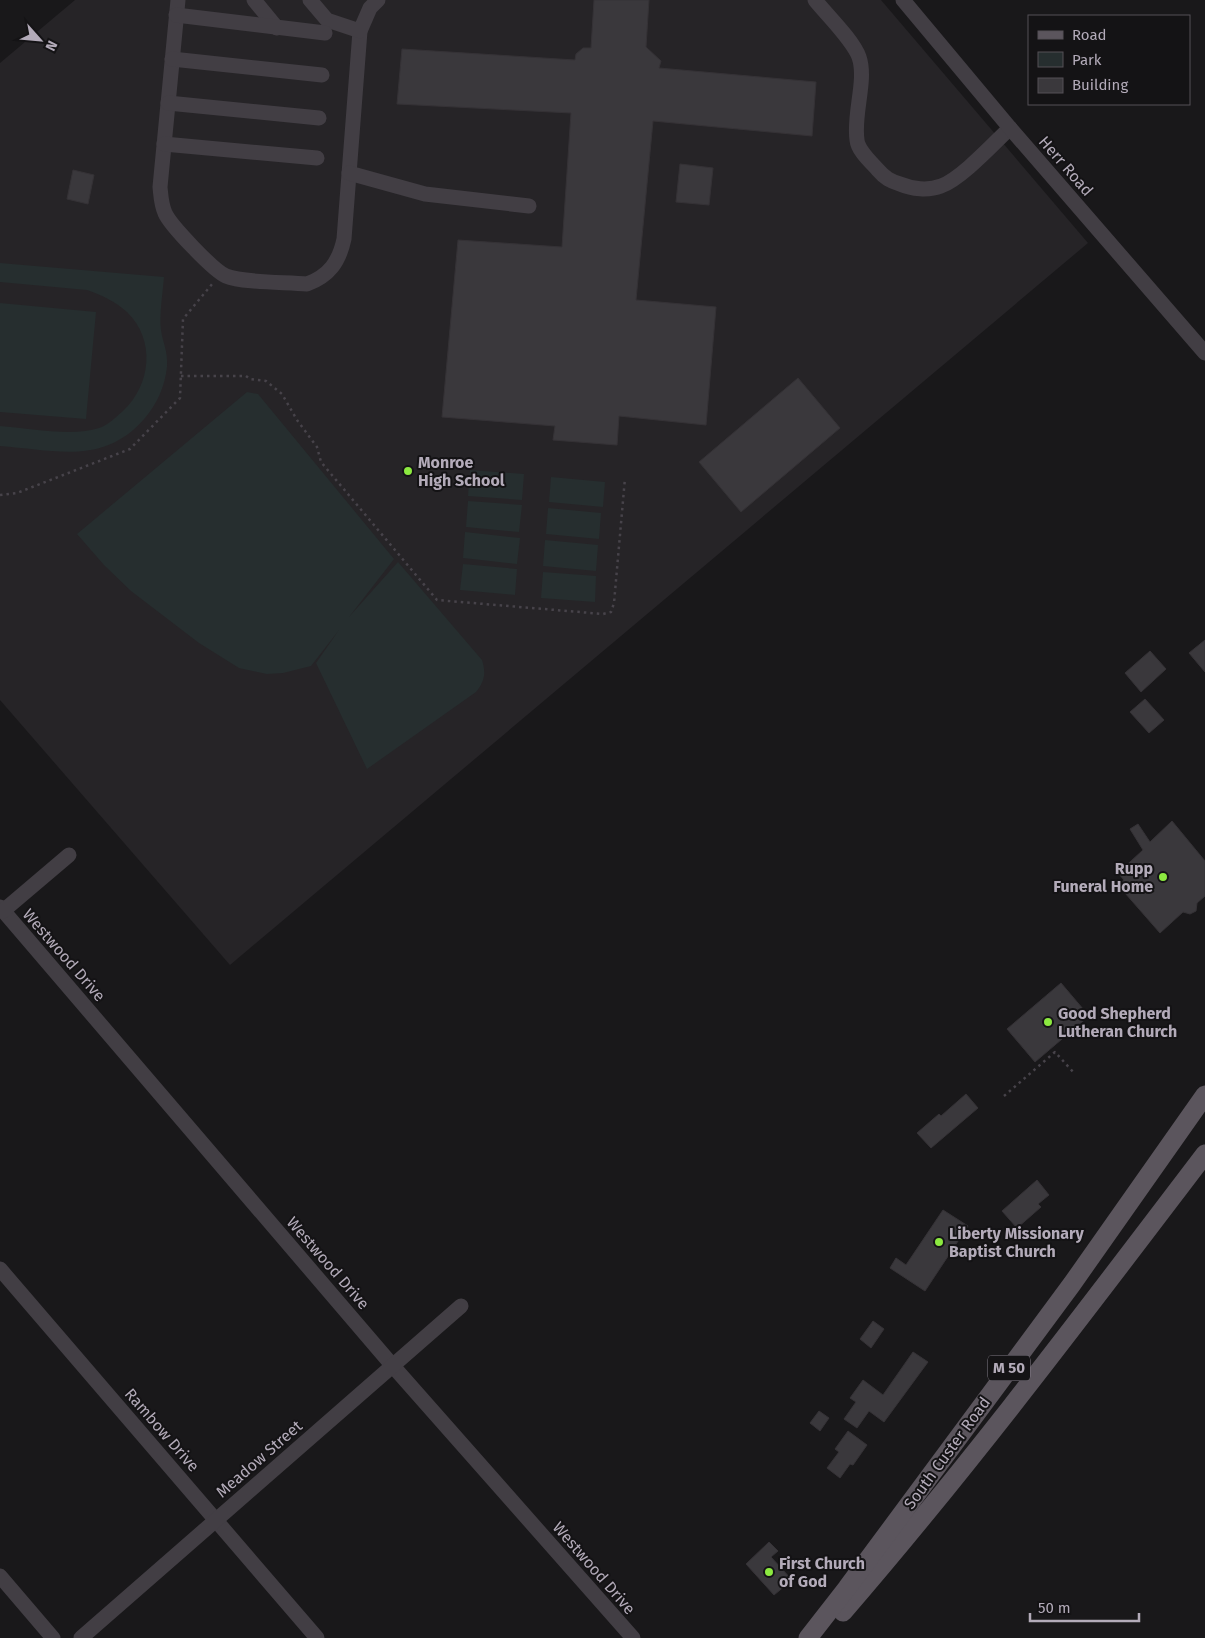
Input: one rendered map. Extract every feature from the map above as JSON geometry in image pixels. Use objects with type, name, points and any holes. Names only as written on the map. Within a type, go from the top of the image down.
[{"type":"main road","name":"South Custer Road","points":[[808,1638],[1072,1284],[1205,1095]]},
{"type":"main road","name":"South Custer Road","points":[[821,1638],[878,1572],[995,1427],[1205,1154]]},
{"type":"street","points":[[178,0],[160,186],[161,202],[165,215],[179,232],[217,270],[226,276],[238,279],[307,284],[327,274],[342,250],[350,173],[360,31],[370,8],[378,0]]},
{"type":"street","points":[[254,0],[277,28]]},
{"type":"street","points":[[310,0],[327,20],[360,31]]},
{"type":"street","points":[[815,0],[853,45],[858,56],[861,67],[856,130],[857,142],[862,151],[885,178],[908,187],[924,189],[941,187],[954,179],[1010,128]]},
{"type":"street","name":"Herr Road","points":[[903,0],[1010,128],[1205,353]]},
{"type":"street","points":[[176,15],[325,33]]},
{"type":"street","points":[[172,59],[322,75]]},
{"type":"street","points":[[168,103],[319,118]]},
{"type":"street","points":[[164,144],[317,158]]},
{"type":"street","points":[[350,173],[425,194],[530,206]]},
{"type":"street","points":[[2,914],[69,855]]},
{"type":"street","name":"Westwood Drive","points":[[2,914],[392,1365],[633,1638]]},
{"type":"street","name":"Rambow Drive","points":[[0,1269],[317,1638]]},
{"type":"street","name":"Meadow Street","points":[[81,1638],[461,1306]]},
{"type":"street","points":[[0,1576],[53,1638]]},
{"type":"path","points":[[0,495],[17,493],[130,449],[180,398],[183,319],[213,283]]},
{"type":"path","points":[[181,376],[246,376],[250,379],[266,381],[282,394],[297,420],[317,447],[321,462],[437,600],[603,614],[611,612],[614,603],[625,478]]},
{"type":"path","points":[[1004,1096],[1055,1052],[1075,1074]]},
{"type":"shaded area","name":"Monroe High School","points":[[75,0],[881,0],[1088,243],[230,965],[0,700],[0,63]]},
{"type":"green space","points":[[0,263],[164,277],[161,324],[167,356],[166,374],[160,394],[153,407],[145,418],[129,433],[113,443],[96,449],[78,452],[0,446],[0,426],[76,432],[88,431],[106,425],[123,411],[140,388],[144,376],[146,349],[143,336],[136,323],[118,305],[87,290],[0,282]]},
{"type":"green space","points":[[0,303],[96,312],[86,419],[0,412]]},
{"type":"green space","points":[[247,392],[258,394],[394,559],[349,617],[398,562],[482,660],[484,677],[476,692],[367,769],[316,663],[339,630],[311,666],[283,673],[267,674],[239,668],[199,643],[131,591],[104,565],[77,534]]},
{"type":"green space","points":[[470,470],[524,474],[522,500],[468,496]]},
{"type":"green space","points":[[551,477],[605,482],[603,507],[549,502]]},
{"type":"green space","points":[[468,501],[522,505],[519,532],[466,527]]},
{"type":"green space","points":[[548,508],[601,513],[599,539],[546,534]]},
{"type":"green space","points":[[465,532],[520,538],[517,564],[463,558]]},
{"type":"green space","points":[[545,540],[598,545],[596,571],[543,566]]},
{"type":"green space","points":[[463,564],[517,569],[515,595],[460,590]]},
{"type":"green space","points":[[543,572],[596,576],[595,602],[541,598]]},
{"type":"building","points":[[594,0],[649,0],[646,47],[661,61],[659,68],[816,82],[812,136],[653,121],[636,300],[716,307],[706,425],[619,416],[617,445],[553,440],[555,426],[442,417],[458,240],[562,247],[571,113],[397,104],[402,49],[575,60],[576,54],[583,48],[591,48]]},
{"type":"building","points":[[680,164],[713,168],[709,205],[676,202]]},
{"type":"building","points":[[73,170],[94,175],[88,204],[67,199]]},
{"type":"building","points":[[798,378],[840,428],[741,512],[699,462]]},
{"type":"building","points":[[1205,640],[1205,672],[1189,653]]},
{"type":"building","points":[[1150,651],[1166,669],[1141,692],[1125,673]]},
{"type":"building","points":[[1145,699],[1164,720],[1149,733],[1130,712]]},
{"type":"building","name":"Rupp Funeral Home","points":[[1172,821],[1205,861],[1205,896],[1197,903],[1196,911],[1190,914],[1183,912],[1160,933],[1118,885],[1124,880],[1118,873],[1143,850],[1130,829],[1138,824],[1150,842]]},
{"type":"building","name":"Good Shepherd Lutheran Church","points":[[1061,983],[1089,1016],[1035,1062],[1007,1029]]},
{"type":"building","points":[[966,1094],[978,1108],[931,1148],[917,1133],[939,1114],[941,1116]]},
{"type":"building","points":[[1037,1180],[1049,1195],[1038,1204],[1041,1207],[1017,1228],[1002,1211]]},
{"type":"building","name":"Liberty Missionary Baptist Church","points":[[943,1210],[968,1226],[925,1291],[890,1268],[896,1258],[906,1265]]},
{"type":"building","points":[[873,1321],[884,1329],[871,1348],[860,1339]]},
{"type":"building","points":[[913,1352],[928,1362],[884,1422],[869,1411],[857,1428],[844,1419],[856,1402],[850,1398],[863,1380],[883,1395]]},
{"type":"building","points":[[819,1411],[829,1418],[820,1431],[810,1423]]},
{"type":"building","points":[[848,1431],[867,1445],[853,1465],[850,1464],[840,1478],[827,1468],[839,1452],[835,1449]]},
{"type":"building","name":"First Church of God","points":[[769,1542],[778,1551],[771,1557],[792,1580],[774,1595],[746,1564]]},
{"type":"place","name":"Monroe High School","points":[[408,471]]},
{"type":"place","name":"Rupp Funeral Home","points":[[1163,877]]},
{"type":"place","name":"Good Shepherd Lutheran Church","points":[[1048,1022]]},
{"type":"place","name":"Liberty Missionary Baptist Church","points":[[939,1242]]},
{"type":"place","name":"First Church of God","points":[[769,1572]]}]
